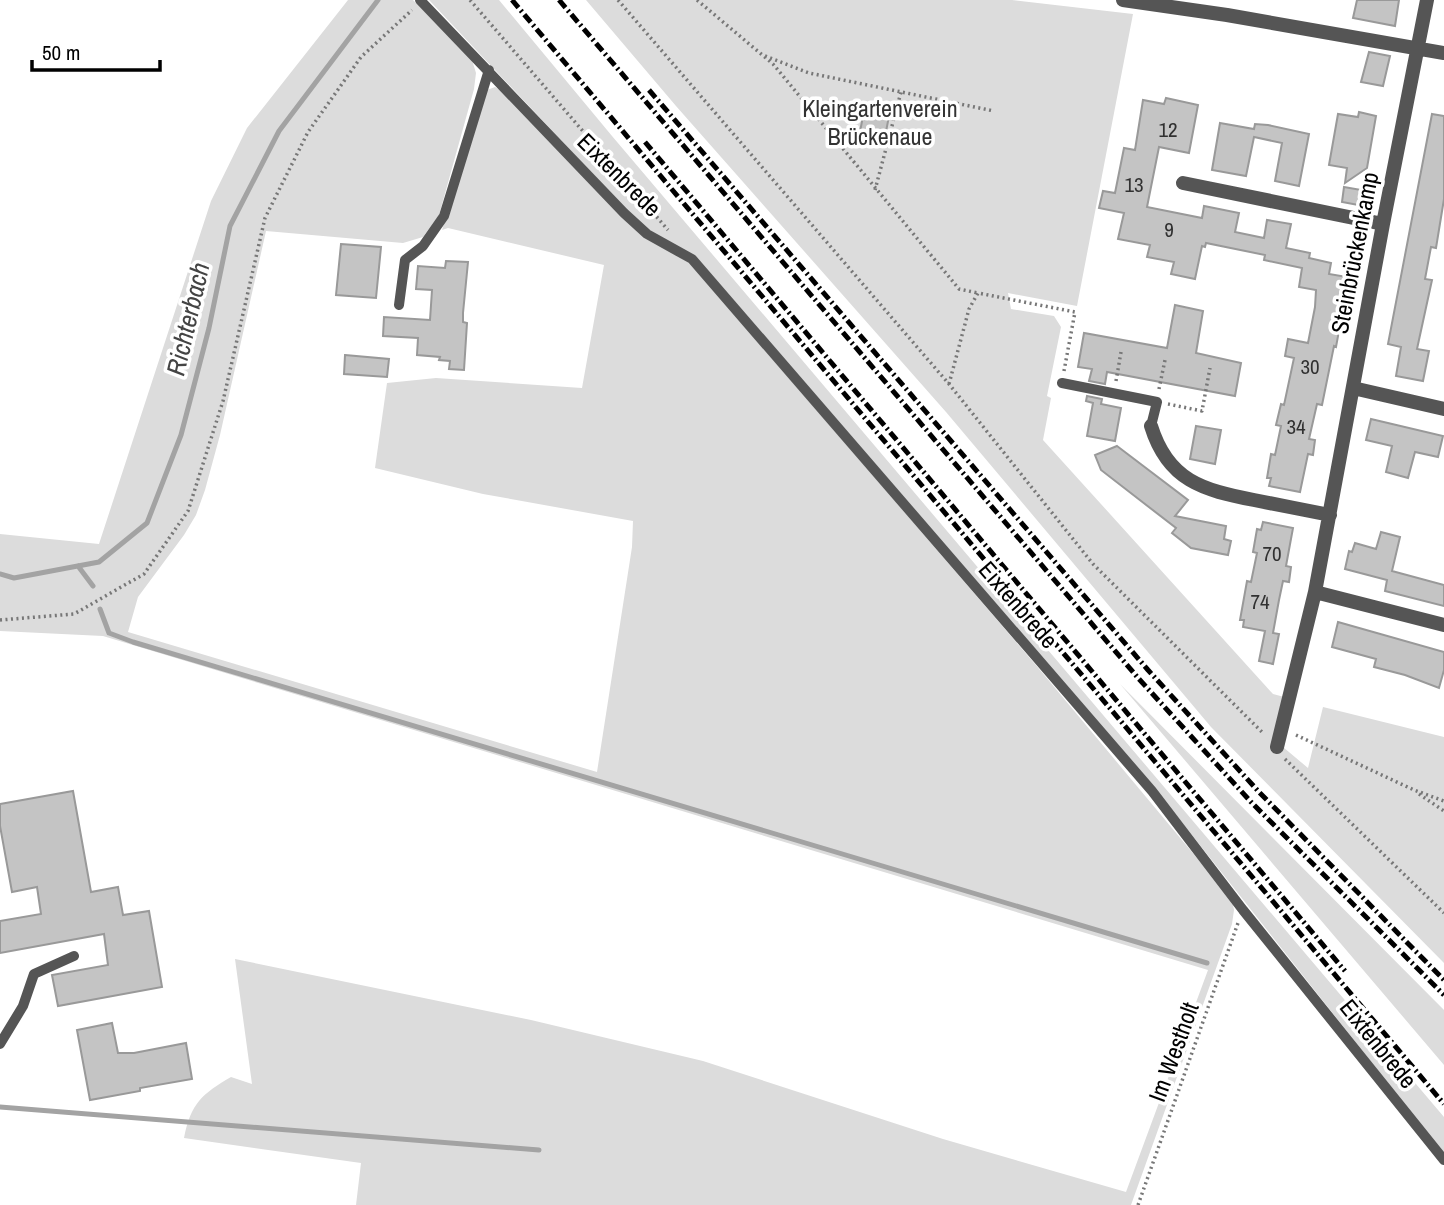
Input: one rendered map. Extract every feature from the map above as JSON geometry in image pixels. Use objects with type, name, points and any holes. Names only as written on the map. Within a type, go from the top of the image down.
[{"type":"street","points":[[1123,0],[1227,15],[1444,53]]},
{"type":"street","name":"Steinbrückenkamp","points":[[1277,747],[1315,592],[1427,0]]},
{"type":"street","points":[[1183,183],[1383,224]]},
{"type":"street","points":[[1353,388],[1444,409]]},
{"type":"street","points":[[1152,426],[1157,443],[1168,461],[1184,478],[1205,489],[1330,515]]},
{"type":"street","points":[[1315,592],[1444,625]]},
{"type":"lane","name":"Eixtenbrede","points":[[421,1],[647,234],[692,259],[1152,791],[1243,910],[1444,1160]]},
{"type":"lane","points":[[399,306],[405,260],[423,246],[444,216],[489,70]]},
{"type":"lane","points":[[1062,383],[1157,402],[1152,426]]},
{"type":"lane","points":[[0,1044],[23,1006],[34,974],[74,956]]},
{"type":"path","points":[[470,0],[671,234],[678,251]]},
{"type":"path","points":[[618,0],[949,384],[1093,565],[1277,747],[1287,762],[1444,913]]},
{"type":"path","points":[[697,0],[782,74],[959,289],[1075,312],[1062,383]]},
{"type":"path","points":[[0,620],[74,614],[144,574],[188,511],[223,401],[265,218],[308,132],[361,57],[421,1]]},
{"type":"path","points":[[763,55],[809,73],[994,111]]},
{"type":"path","points":[[876,190],[901,92]]},
{"type":"path","points":[[949,384],[969,309],[978,293]]},
{"type":"path","points":[[1114,394],[1121,352]]},
{"type":"path","points":[[1165,360],[1157,402],[1202,411],[1210,368]]},
{"type":"path","points":[[1282,729],[1414,790],[1444,801]]},
{"type":"path","points":[[1414,790],[1444,811]]},
{"type":"path","name":"Im Westholt","points":[[1138,1205],[1243,910]]},
{"type":"green space","points":[[348,0],[413,0],[472,60],[476,73],[474,89],[439,215],[423,237],[403,243],[266,231],[205,490],[196,515],[184,535],[138,597],[128,632],[597,772],[632,547],[633,521],[483,494],[375,468],[387,383],[436,378],[582,388],[604,265],[448,228],[442,230],[487,90],[495,87],[505,93],[644,237],[690,263],[1035,664],[1232,900],[1232,924],[1131,1205],[356,1205],[361,1163],[184,1138],[194,1108],[212,1089],[231,1077],[252,1084],[235,959],[531,1020],[703,1061],[943,1139],[1126,1192],[1208,970],[103,636],[0,631],[0,534],[99,544],[211,201],[247,128]]},
{"type":"green space","points":[[429,0],[499,0],[1444,1117],[1444,1154],[1154,787],[694,256],[650,231],[627,210]]},
{"type":"green space","name":"Kleingartenverein Brückenaue","points":[[586,0],[1012,0],[1133,14],[1077,306],[1008,293],[1011,309],[1054,316],[1061,327],[1047,396],[1051,398],[1043,440],[1273,694],[1288,698],[1277,742],[1308,768],[1323,707],[1444,737],[1444,963],[1211,727],[946,412]]},
{"type":"green space","points":[[1120,684],[1444,1010],[1444,1065]]},
{"type":"building","points":[[1357,0],[1399,0],[1395,26],[1353,18]]},
{"type":"building","points":[[1369,52],[1390,56],[1383,86],[1361,82]]},
{"type":"building","points":[[1166,98],[1198,105],[1189,153],[1159,147],[1147,207],[1202,218],[1204,206],[1239,213],[1235,232],[1264,238],[1267,220],[1291,224],[1286,248],[1310,253],[1309,258],[1331,263],[1329,274],[1347,277],[1338,320],[1341,320],[1336,347],[1334,346],[1322,405],[1317,404],[1309,439],[1315,440],[1313,455],[1308,454],[1300,492],[1269,486],[1271,478],[1267,478],[1271,454],[1275,455],[1281,426],[1276,425],[1281,404],[1284,405],[1294,358],[1285,356],[1288,339],[1308,343],[1315,307],[1316,290],[1299,287],[1302,268],[1264,260],[1265,255],[1206,243],[1205,247],[1202,246],[1195,279],[1171,274],[1174,262],[1147,257],[1150,245],[1118,239],[1124,213],[1099,208],[1103,191],[1115,193],[1124,148],[1135,150],[1143,100],[1164,104]]},
{"type":"building","points":[[865,106],[890,111],[883,147],[858,142]]},
{"type":"building","points":[[1359,112],[1376,116],[1367,168],[1345,183],[1347,168],[1329,165],[1338,114],[1358,117]]},
{"type":"building","points":[[1432,114],[1444,116],[1444,199],[1436,248],[1431,247],[1425,279],[1432,280],[1417,349],[1429,351],[1423,381],[1396,376],[1401,347],[1388,344]]},
{"type":"building","points":[[1220,123],[1254,129],[1255,124],[1268,125],[1309,134],[1299,186],[1275,181],[1282,143],[1254,137],[1246,176],[1212,170]]},
{"type":"building","points":[[1344,187],[1367,191],[1364,206],[1342,202]]},
{"type":"building","points":[[341,244],[381,247],[376,298],[336,295]]},
{"type":"building","points":[[446,261],[468,262],[463,313],[463,322],[467,323],[464,370],[449,369],[450,361],[439,360],[440,357],[417,355],[418,338],[383,336],[384,317],[430,320],[432,290],[416,289],[418,266],[445,268]]},
{"type":"building","points":[[1175,305],[1203,311],[1196,353],[1241,363],[1235,396],[1107,372],[1105,384],[1089,381],[1092,369],[1078,367],[1084,333],[1167,348]]},
{"type":"building","points":[[345,355],[389,359],[387,377],[344,374]]},
{"type":"building","points":[[1087,396],[1102,399],[1101,404],[1121,408],[1115,441],[1087,436],[1093,403],[1086,401]]},
{"type":"building","points":[[1371,419],[1443,436],[1438,457],[1415,452],[1408,478],[1386,472],[1392,446],[1366,440]]},
{"type":"building","points":[[1196,426],[1221,430],[1215,464],[1190,459]]},
{"type":"building","points":[[1117,446],[1188,500],[1175,516],[1226,526],[1224,539],[1231,541],[1228,555],[1191,548],[1172,533],[1176,528],[1101,470],[1095,455]]},
{"type":"building","points":[[1263,522],[1293,528],[1286,566],[1291,567],[1289,582],[1283,581],[1273,633],[1279,634],[1273,664],[1259,661],[1265,631],[1243,627],[1244,620],[1240,620],[1247,581],[1251,582],[1257,553],[1253,552],[1257,529],[1261,530]]},
{"type":"building","points":[[1381,532],[1400,537],[1392,571],[1444,585],[1444,606],[1385,591],[1387,580],[1345,569],[1349,551],[1352,552],[1355,543],[1376,549]]},
{"type":"building","points":[[1338,622],[1444,652],[1444,670],[1439,688],[1374,667],[1376,659],[1332,647]]},
{"type":"building","points":[[73,791],[91,892],[118,887],[123,915],[149,911],[162,987],[58,1006],[52,975],[108,965],[104,934],[0,953],[0,921],[41,914],[37,887],[12,892],[0,826],[0,804]]},
{"type":"building","points":[[112,1023],[118,1053],[134,1053],[186,1043],[192,1079],[90,1100],[77,1030]]},
{"type":"waterway","name":"Richterbach","points":[[0,574],[14,578],[99,562],[147,523],[181,435],[209,328],[230,226],[279,131],[378,0]]},
{"type":"waterway","points":[[78,566],[93,586]]},
{"type":"waterway","points":[[100,609],[109,633],[133,642],[1207,963]]},
{"type":"waterway","points":[[0,1107],[539,1150]]},
{"type":"railway","points":[[512,0],[1444,1104]]},
{"type":"railway","points":[[559,0],[1139,679],[1251,802],[1444,995]]},
{"type":"railway","points":[[649,90],[1148,670],[1259,792],[1444,980]]},
{"type":"railway","points":[[645,142],[1345,971]]}]
